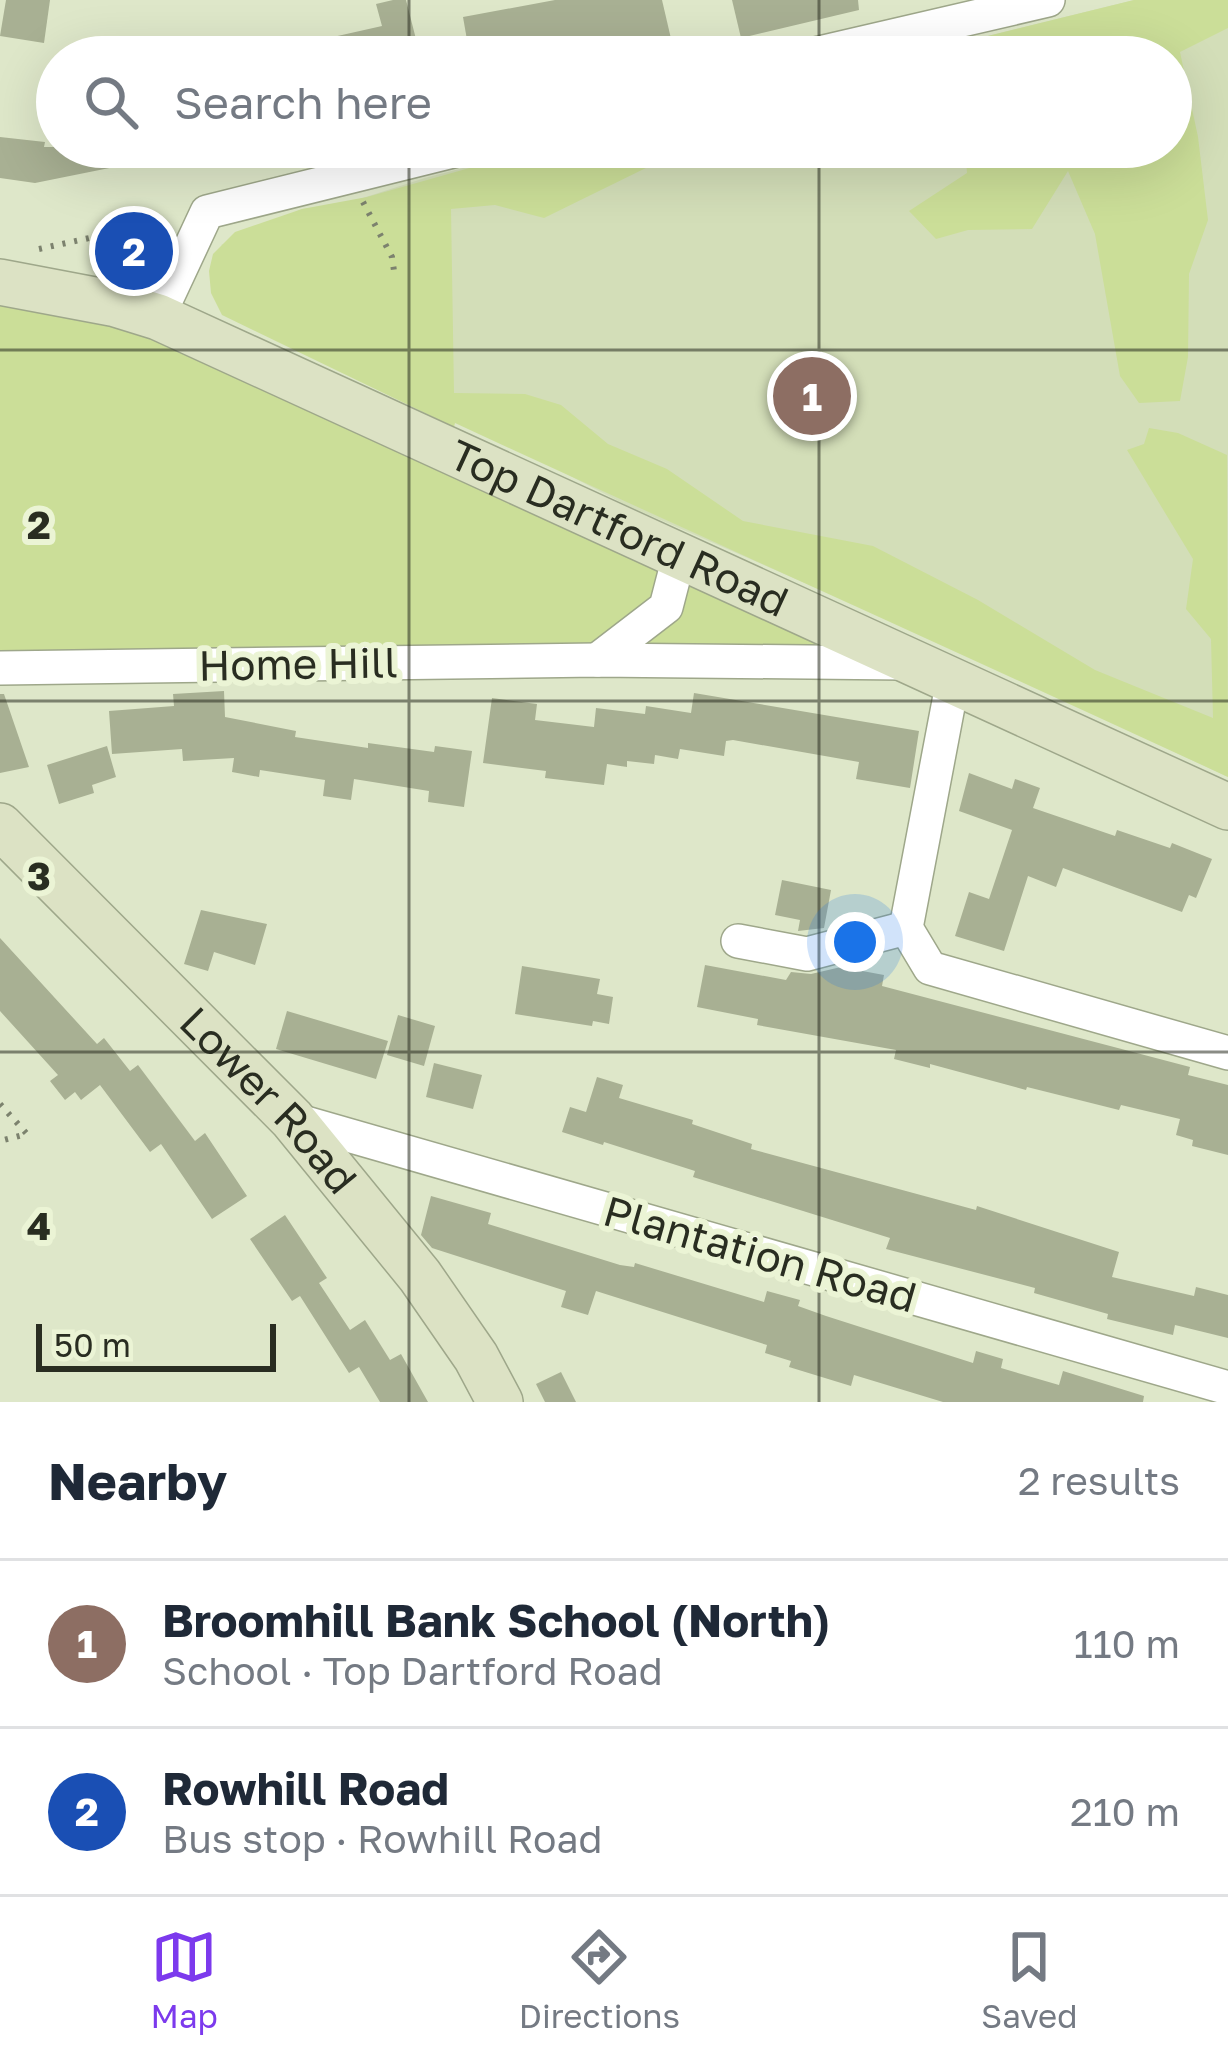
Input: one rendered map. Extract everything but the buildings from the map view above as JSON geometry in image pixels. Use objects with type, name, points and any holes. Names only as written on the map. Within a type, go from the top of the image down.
[{"type":"main road","name":"Top Dartford Road","points":[[12,267],[97,300],[158,316],[1228,807]]},
{"type":"main road","name":"Lower Road","points":[[0,826],[292,1119],[420,1276],[476,1357],[500,1402]]},
{"type":"street","points":[[893,36],[1048,0]]},
{"type":"street","points":[[158,316],[207,212],[384,168]]},
{"type":"street","points":[[597,660],[666,607],[680,553]]},
{"type":"street","name":"Home Hill","points":[[0,668],[597,660],[935,671]]},
{"type":"street","points":[[935,671],[906,928],[930,968],[1228,1053]]},
{"type":"street","points":[[738,941],[807,954],[906,928]]},
{"type":"street","name":"Plantation Road","points":[[292,1119],[1228,1388]]},
{"type":"path","points":[[356,175],[362,198],[392,257],[395,278]]},
{"type":"path","points":[[12,267],[207,212]]},
{"type":"path","points":[[0,1104],[27,1133],[0,1141]]},
{"type":"shaded area","points":[[1134,0],[1228,0],[1228,777],[936,640],[626,505],[555,468],[221,245],[302,209],[347,203],[463,168],[1192,168],[1192,36],[988,36]]},
{"type":"green space","points":[[1134,0],[1228,0],[1228,28],[1192,46],[1192,36],[988,36]]},
{"type":"green space","points":[[1192,109],[1208,220],[1189,274],[1188,357],[1180,401],[1139,403],[1120,376],[1095,234],[1068,171],[1032,229],[968,230],[936,239],[909,211],[967,173],[967,168],[1192,168]]},
{"type":"green space","points":[[469,168],[646,168],[544,218],[495,205],[451,209],[454,393],[525,394],[561,405],[608,444],[667,469],[743,521],[873,546],[978,600],[1095,670],[1213,718],[1211,639],[1186,609],[1193,559],[1127,450],[1144,444],[1149,428],[1178,433],[1227,455],[1228,777],[455,423],[454,427],[222,315],[211,293],[209,271],[213,254],[235,232],[302,209],[367,197]]},
{"type":"green space","points":[[170,238],[171,252],[153,264],[134,267],[91,258]]},
{"type":"green space","points":[[0,283],[39,288],[679,553],[667,608],[681,554],[917,663],[0,666]]},
{"type":"place","name":"Rowhill Road","points":[[134,251]]},
{"type":"place","name":"Broomhill Bank School (North)","points":[[812,396]]}]
